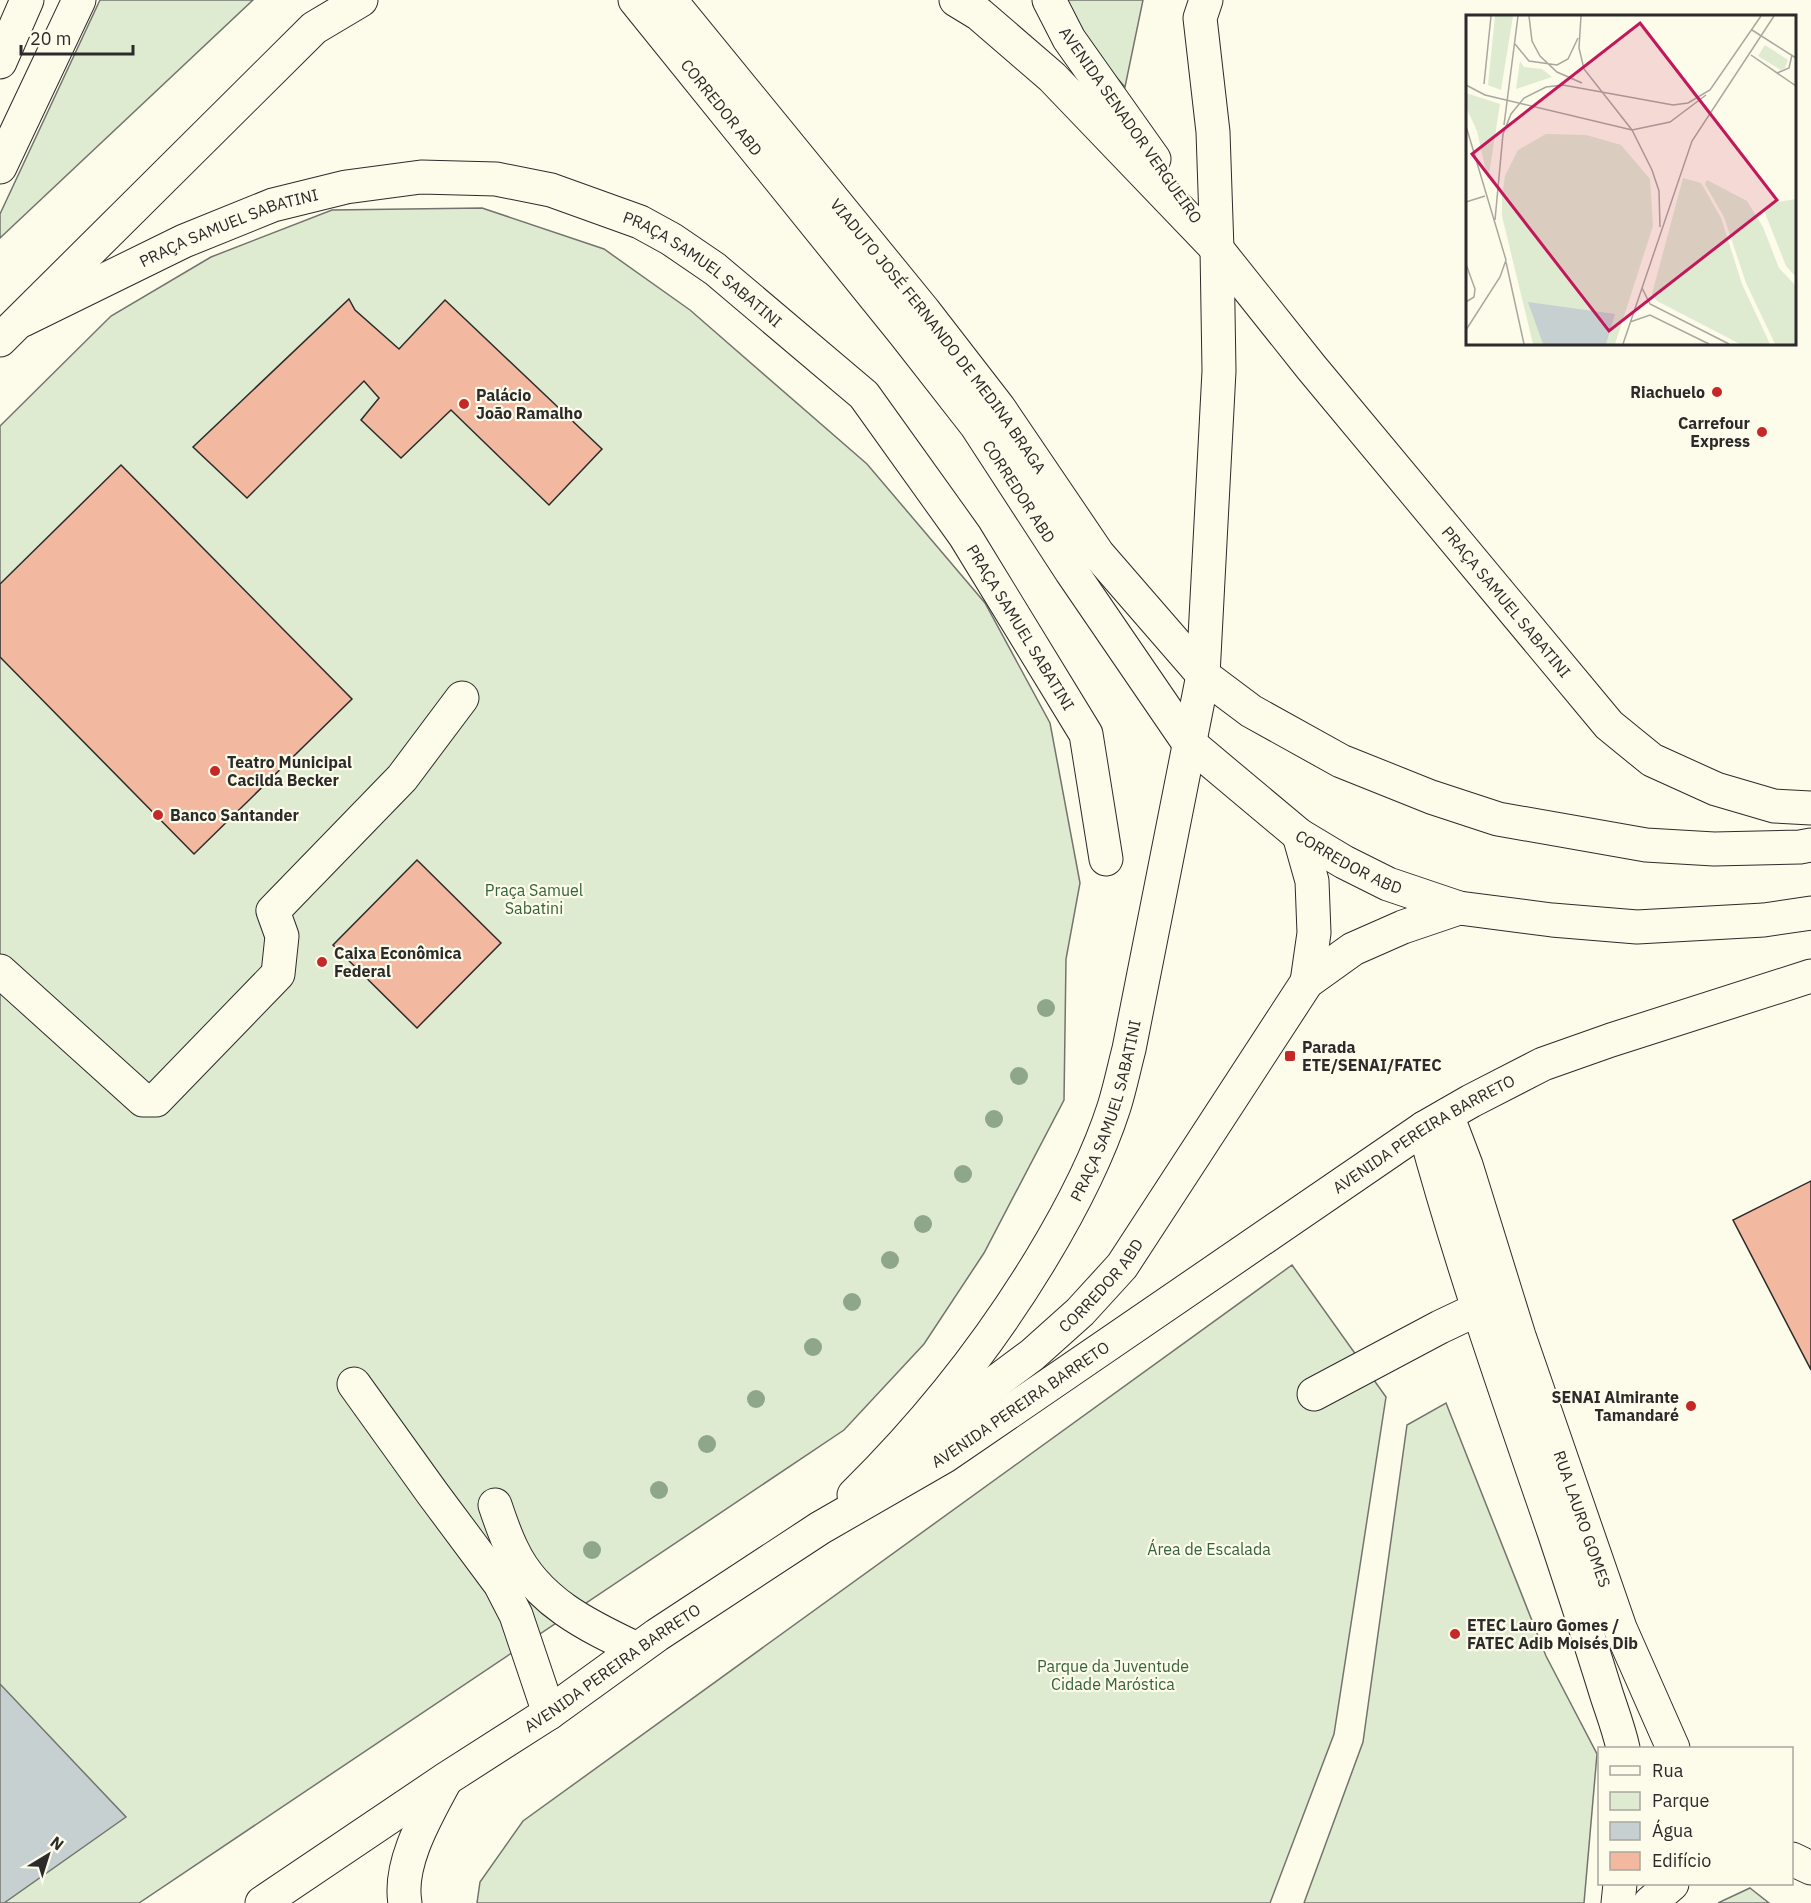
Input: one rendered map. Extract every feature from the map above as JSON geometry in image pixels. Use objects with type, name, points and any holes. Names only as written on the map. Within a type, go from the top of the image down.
[{"type":"main road","points":[[0,62],[27,0]]},
{"type":"main road","points":[[0,167],[79,0]]},
{"type":"main road","points":[[314,28],[342,0]]},
{"type":"main road","name":"PRAÇA SAMUEL SABATINI","points":[[8,332],[314,28],[361,0]]},
{"type":"main road","name":"CORREDOR ABD","points":[[635,0],[976,425],[1188,742],[1299,835],[1344,862],[1388,884],[1460,908],[1552,920],[1637,927],[1753,921],[1811,913]]},
{"type":"main road","name":"VIADUTO JOSÉ FERNANDO DE MEDINA BRAGA","points":[[670,0],[924,311],[999,408],[1098,554],[1203,675]]},
{"type":"main road","name":"PRAÇA SAMUEL SABATINI","points":[[956,0],[978,14],[1052,77],[1217,249],[1318,376],[1609,724],[1652,760],[1716,789],[1774,807],[1811,808]]},
{"type":"main road","name":"AVENIDA SENADOR VERGUEIRO","points":[[1049,0],[1069,39],[1217,249]]},
{"type":"main road","points":[[1206,0],[1200,18],[1213,132],[1217,249]]},
{"type":"main road","name":"PRAÇA SAMUEL SABATINI","points":[[8,332],[184,241],[273,205],[346,186],[421,177],[496,179],[551,190],[640,222],[671,239],[715,269],[864,395],[966,536],[1086,734],[1106,860]]},
{"type":"main road","name":"PRAÇA SAMUEL SABATINI","points":[[820,1528],[881,1468],[934,1407],[979,1352],[1017,1298],[1063,1222],[1091,1164],[1113,1108],[1129,1049],[1203,675],[1219,371],[1217,249]]},
{"type":"main road","points":[[1203,675],[1251,711],[1341,761],[1431,797],[1498,819],[1646,845],[1714,849],[1811,845]]},
{"type":"main road","points":[[0,971],[143,1100],[156,1100],[278,974],[282,936],[273,911],[402,778],[462,698]]},
{"type":"main road","points":[[1299,835],[1312,881],[1314,933],[1307,982]]},
{"type":"main road","name":"CORREDOR ABD","points":[[881,1468],[1032,1355],[1080,1312],[1122,1266],[1307,982],[1353,949],[1403,927],[1460,908]]},
{"type":"main road","name":"AVENIDA PEREIRA BARRETO","points":[[262,1903],[446,1779],[549,1713],[637,1649],[820,1528],[945,1456],[1436,1121],[1543,1064],[1811,976]]},
{"type":"main road","name":"RUA LAURO GOMES","points":[[1436,1121],[1437,1177],[1478,1309],[1591,1640],[1619,1728],[1623,1747]]},
{"type":"main road","name":"RUA LAURO GOMES","points":[[1436,1121],[1466,1165],[1519,1336],[1620,1628],[1671,1747]]},
{"type":"main road","points":[[1314,1394],[1478,1309]]},
{"type":"main road","points":[[354,1384],[500,1584],[520,1626],[549,1713]]},
{"type":"main road","points":[[495,1505],[512,1550],[534,1583],[561,1609],[637,1649]]},
{"type":"main road","points":[[405,1903],[408,1864],[420,1830],[446,1779]]},
{"type":"main road","points":[[1793,1859],[1811,1868]]},
{"type":"main road","points":[[1618,1903],[1620,1885]]},
{"type":"main road","points":[[1650,1903],[1671,1885]]},
{"type":"green space","points":[[100,0],[253,0],[0,238],[0,214]]},
{"type":"green space","points":[[1060,0],[1143,0],[1125,87],[1089,47]]},
{"type":"green space","name":"Praça Samuel Sabatini","points":[[482,208],[604,249],[690,310],[867,464],[985,603],[1050,723],[1080,883],[1066,959],[1064,1100],[984,1253],[924,1344],[844,1430],[139,1903],[0,1903],[0,426],[111,316],[211,257],[332,210]]},
{"type":"green space","name":"Parque da Juventude Cidade Maróstica","points":[[1292,1265],[1386,1397],[1334,1734],[1270,1903],[477,1903],[480,1882],[523,1821]]},
{"type":"green space","name":"ETEC Lauro Gomes / FATEC Adib Moisés Dib","points":[[1446,1403],[1546,1656],[1597,1754],[1584,1903],[1304,1903],[1363,1742],[1407,1425]]},
{"type":"green space","points":[[1750,1888],[1769,1903],[1718,1903]]},
{"type":"water","points":[[0,1684],[126,1817],[4,1903],[0,1903]]},
{"type":"building","name":"Palácio João Ramalho","points":[[349,299],[355,310],[399,349],[445,300],[602,449],[549,505],[451,410],[401,458],[361,420],[379,398],[364,381],[247,498],[193,447]]},
{"type":"building","points":[[121,465],[352,699],[194,854],[0,657],[0,584]]},
{"type":"building","points":[[417,860],[501,943],[417,1028],[333,945]]},
{"type":"building","points":[[1811,1181],[1811,1370],[1733,1220]]},
{"type":"place","name":"Riachuelo","points":[[1717,392]]},
{"type":"place","name":"Palácio João Ramalho","points":[[464,404]]},
{"type":"place","name":"Carrefour Express","points":[[1762,432]]},
{"type":"place","name":"Teatro Municipal Cacilda Becker","points":[[215,771]]},
{"type":"place","name":"Banco Santander","points":[[158,815]]},
{"type":"place","name":"Caixa Econômica Federal","points":[[322,962]]},
{"type":"place","name":"Parada ETE/SENAI/FATEC","points":[[1290,1056]]},
{"type":"place","name":"SENAI Almirante Tamandaré","points":[[1691,1406]]},
{"type":"place","name":"ETEC Lauro Gomes / FATEC Adib Moisés Dib","points":[[1455,1634]]},
{"type":"park label","name":"Área de Escalada","points":[[1209,1549]]}]
